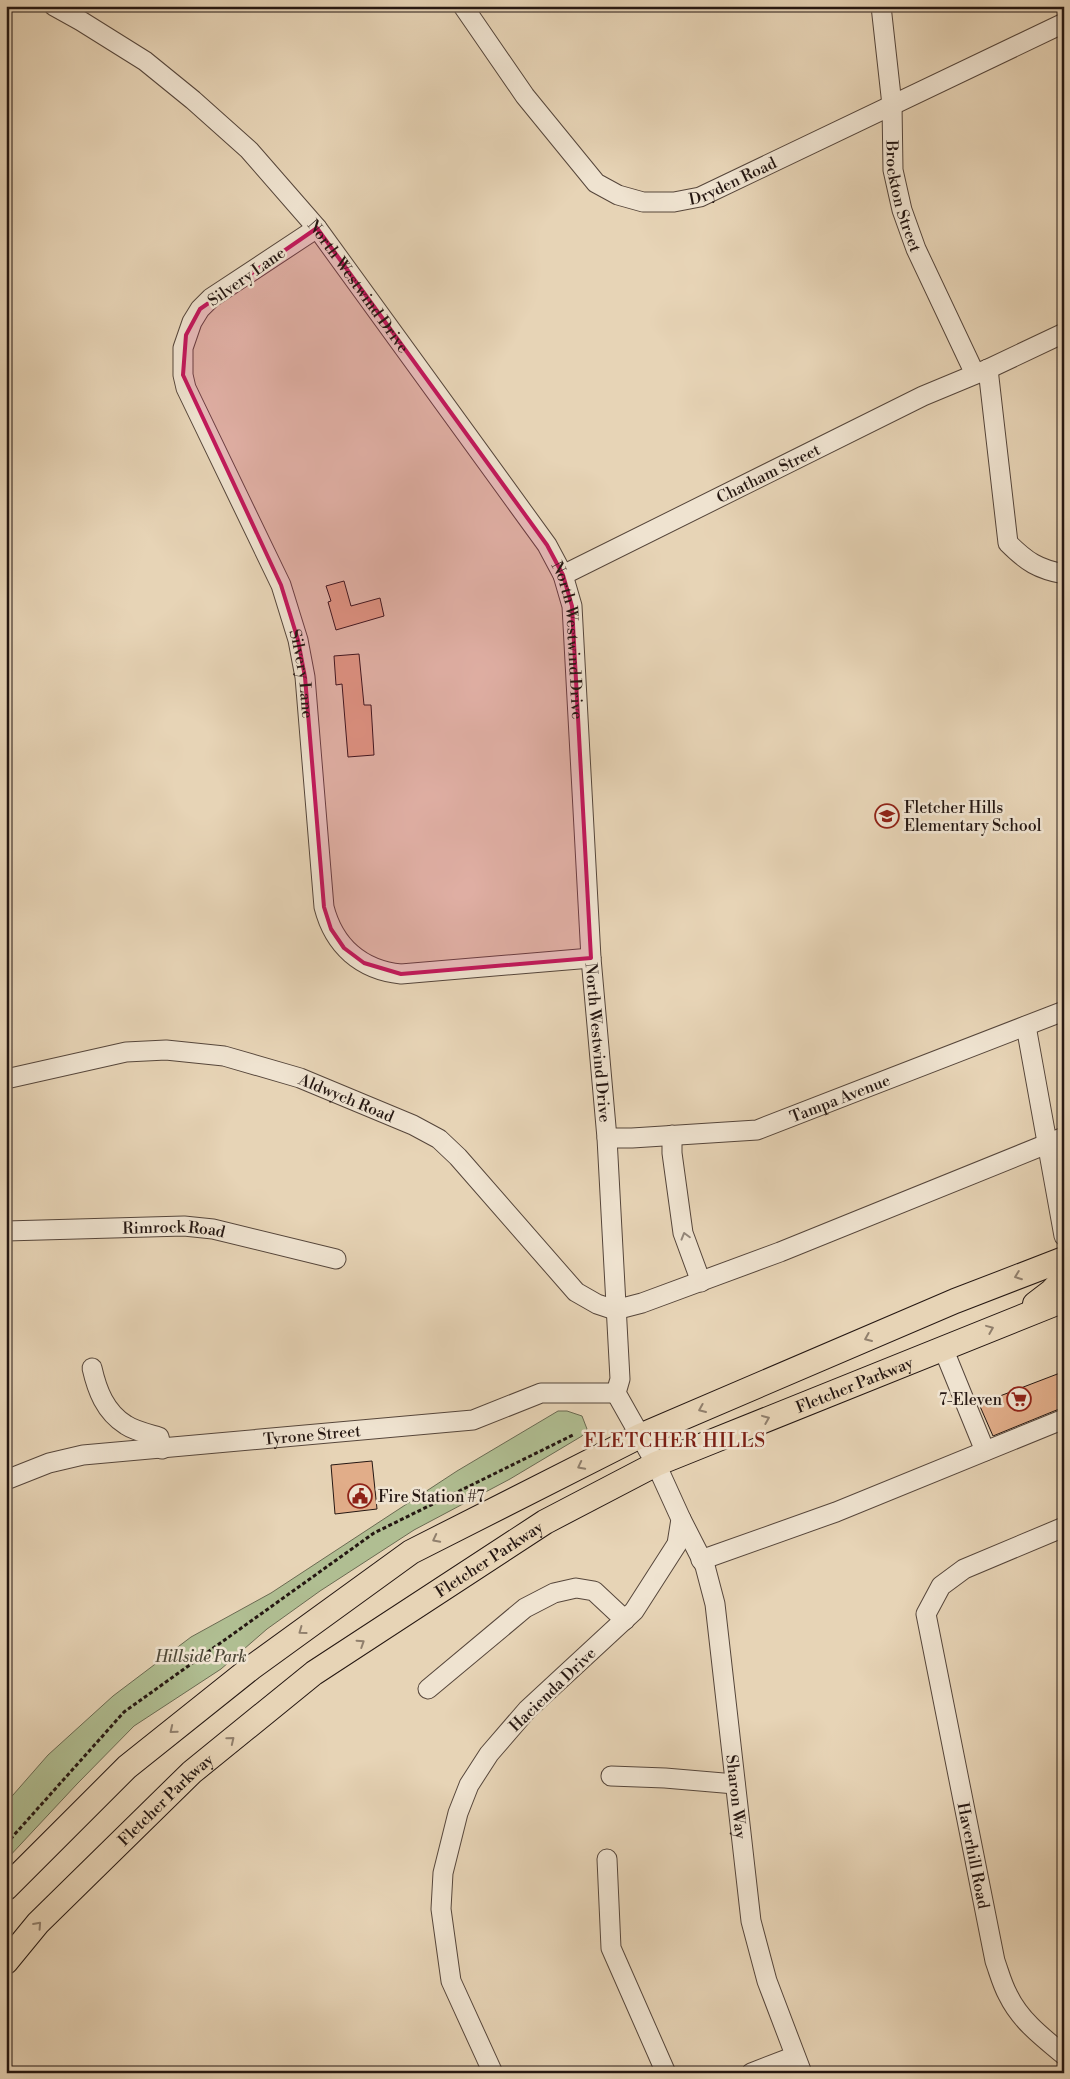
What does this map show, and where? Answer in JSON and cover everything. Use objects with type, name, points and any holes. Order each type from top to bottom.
[{"type":"main road","points":[[6,1888],[126,1767],[251,1668],[411,1552],[640,1436],[955,1301],[1064,1259]]},
{"type":"main road","points":[[1018,1318],[1052,1291],[1064,1278]]},
{"type":"main road","name":"Fletcher Parkway","points":[[6,1962],[38,1924],[192,1772],[314,1673],[545,1522],[656,1464],[1064,1300]]},
{"type":"street","name":"North Westwind Drive","points":[[54,6],[145,61],[193,100],[249,150],[317,228],[547,545],[563,575],[572,606],[591,958],[607,1138],[620,1379],[616,1394]]},
{"type":"street","name":"Dryden Road","points":[[463,6],[525,96],[596,184],[618,195],[644,202],[674,202],[700,197],[1064,23]]},
{"type":"street","name":"Brockton Street","points":[[881,6],[892,105],[893,170],[902,210],[916,249],[981,371],[1008,543],[1026,560],[1049,571],[1064,574]]},
{"type":"street","name":"Silvery Lane","points":[[317,228],[211,298],[192,322],[186,335],[182,362],[186,388],[281,585],[298,640],[305,678],[324,907],[327,918],[337,939],[353,956],[388,973],[401,974],[591,958]]},
{"type":"street","name":"Chatham Street","points":[[563,575],[915,400],[1064,333]]},
{"type":"street","name":"Tampa Avenue","points":[[607,1138],[757,1130],[1064,1011]]},
{"type":"street","points":[[1026,1026],[1055,1140],[1064,1236]]},
{"type":"street","name":"Aldwych Road","points":[[6,1078],[126,1052],[166,1050],[224,1056],[300,1078],[414,1125],[439,1139],[458,1157],[576,1292],[596,1304],[615,1310]]},
{"type":"street","points":[[672,1134],[672,1152],[684,1233],[700,1282]]},
{"type":"street","points":[[615,1310],[642,1303],[780,1252],[1055,1140]]},
{"type":"street","name":"Rimrock Road","points":[[6,1231],[184,1226],[213,1229],[336,1259]]},
{"type":"street","points":[[943,1348],[985,1451]]},
{"type":"street","points":[[92,1368],[98,1392],[113,1413],[126,1425],[159,1437],[162,1449]]},
{"type":"street","name":"Tyrone Street","points":[[6,1480],[49,1463],[84,1456],[472,1420],[541,1393],[616,1394]]},
{"type":"street","points":[[616,1394],[656,1464],[681,1519]]},
{"type":"street","points":[[702,1560],[836,1512],[1064,1419]]},
{"type":"street","name":"Sharon Way","points":[[681,1519],[702,1560],[715,1604],[751,1920],[767,1981],[798,2064]]},
{"type":"street","name":"Hacienda Drive","points":[[493,2073],[451,1981],[441,1908],[443,1874],[458,1813],[469,1785],[489,1754],[527,1710],[634,1612],[677,1544],[681,1519]]},
{"type":"street","name":"Haverhill Road","points":[[1064,1527],[964,1569],[941,1586],[926,1614],[995,1961],[1007,1994],[1019,2014],[1038,2034],[1064,2055]]},
{"type":"street","points":[[428,1689],[525,1608],[554,1592],[576,1588],[594,1591],[625,1620]]},
{"type":"street","points":[[611,1776],[736,1784]]},
{"type":"street","points":[[607,1859],[612,1948],[666,2073]]},
{"type":"street","points":[[752,2073],[798,2064]]},
{"type":"path","points":[[6,1844],[124,1712],[374,1533],[573,1435]]},
{"type":"highlighted area","points":[[317,228],[547,545],[563,575],[572,606],[591,958],[401,974],[364,963],[344,948],[331,929],[324,907],[305,677],[298,640],[281,585],[183,375],[186,335],[200,309]]},
{"type":"green space","name":"Hillside Park","points":[[558,1411],[567,1411],[582,1416],[587,1429],[582,1436],[510,1479],[414,1530],[320,1591],[267,1629],[221,1669],[134,1726],[6,1860],[6,1803],[48,1755],[113,1696],[191,1637],[271,1593],[457,1471]]},
{"type":"building","points":[[344,581],[351,606],[380,598],[384,616],[336,630],[328,602],[331,601],[326,586]]},
{"type":"building","points":[[359,654],[364,705],[371,705],[374,755],[348,757],[342,684],[336,685],[334,656]]},
{"type":"building","points":[[1060,1373],[1064,1390],[1064,1407],[993,1436],[979,1404]]},
{"type":"building","name":"Fire Station #7","points":[[372,1461],[377,1509],[335,1514],[331,1465]]},
{"type":"place","name":"Fletcher Hills Elementary School","points":[[887,816]]},
{"type":"place","name":"7-Eleven","points":[[1019,1399]]},
{"type":"place","name":"Fire Station #7","points":[[360,1496]]},
{"type":"district","name":"FLETCHER HILLS","points":[[675,1440]]}]
